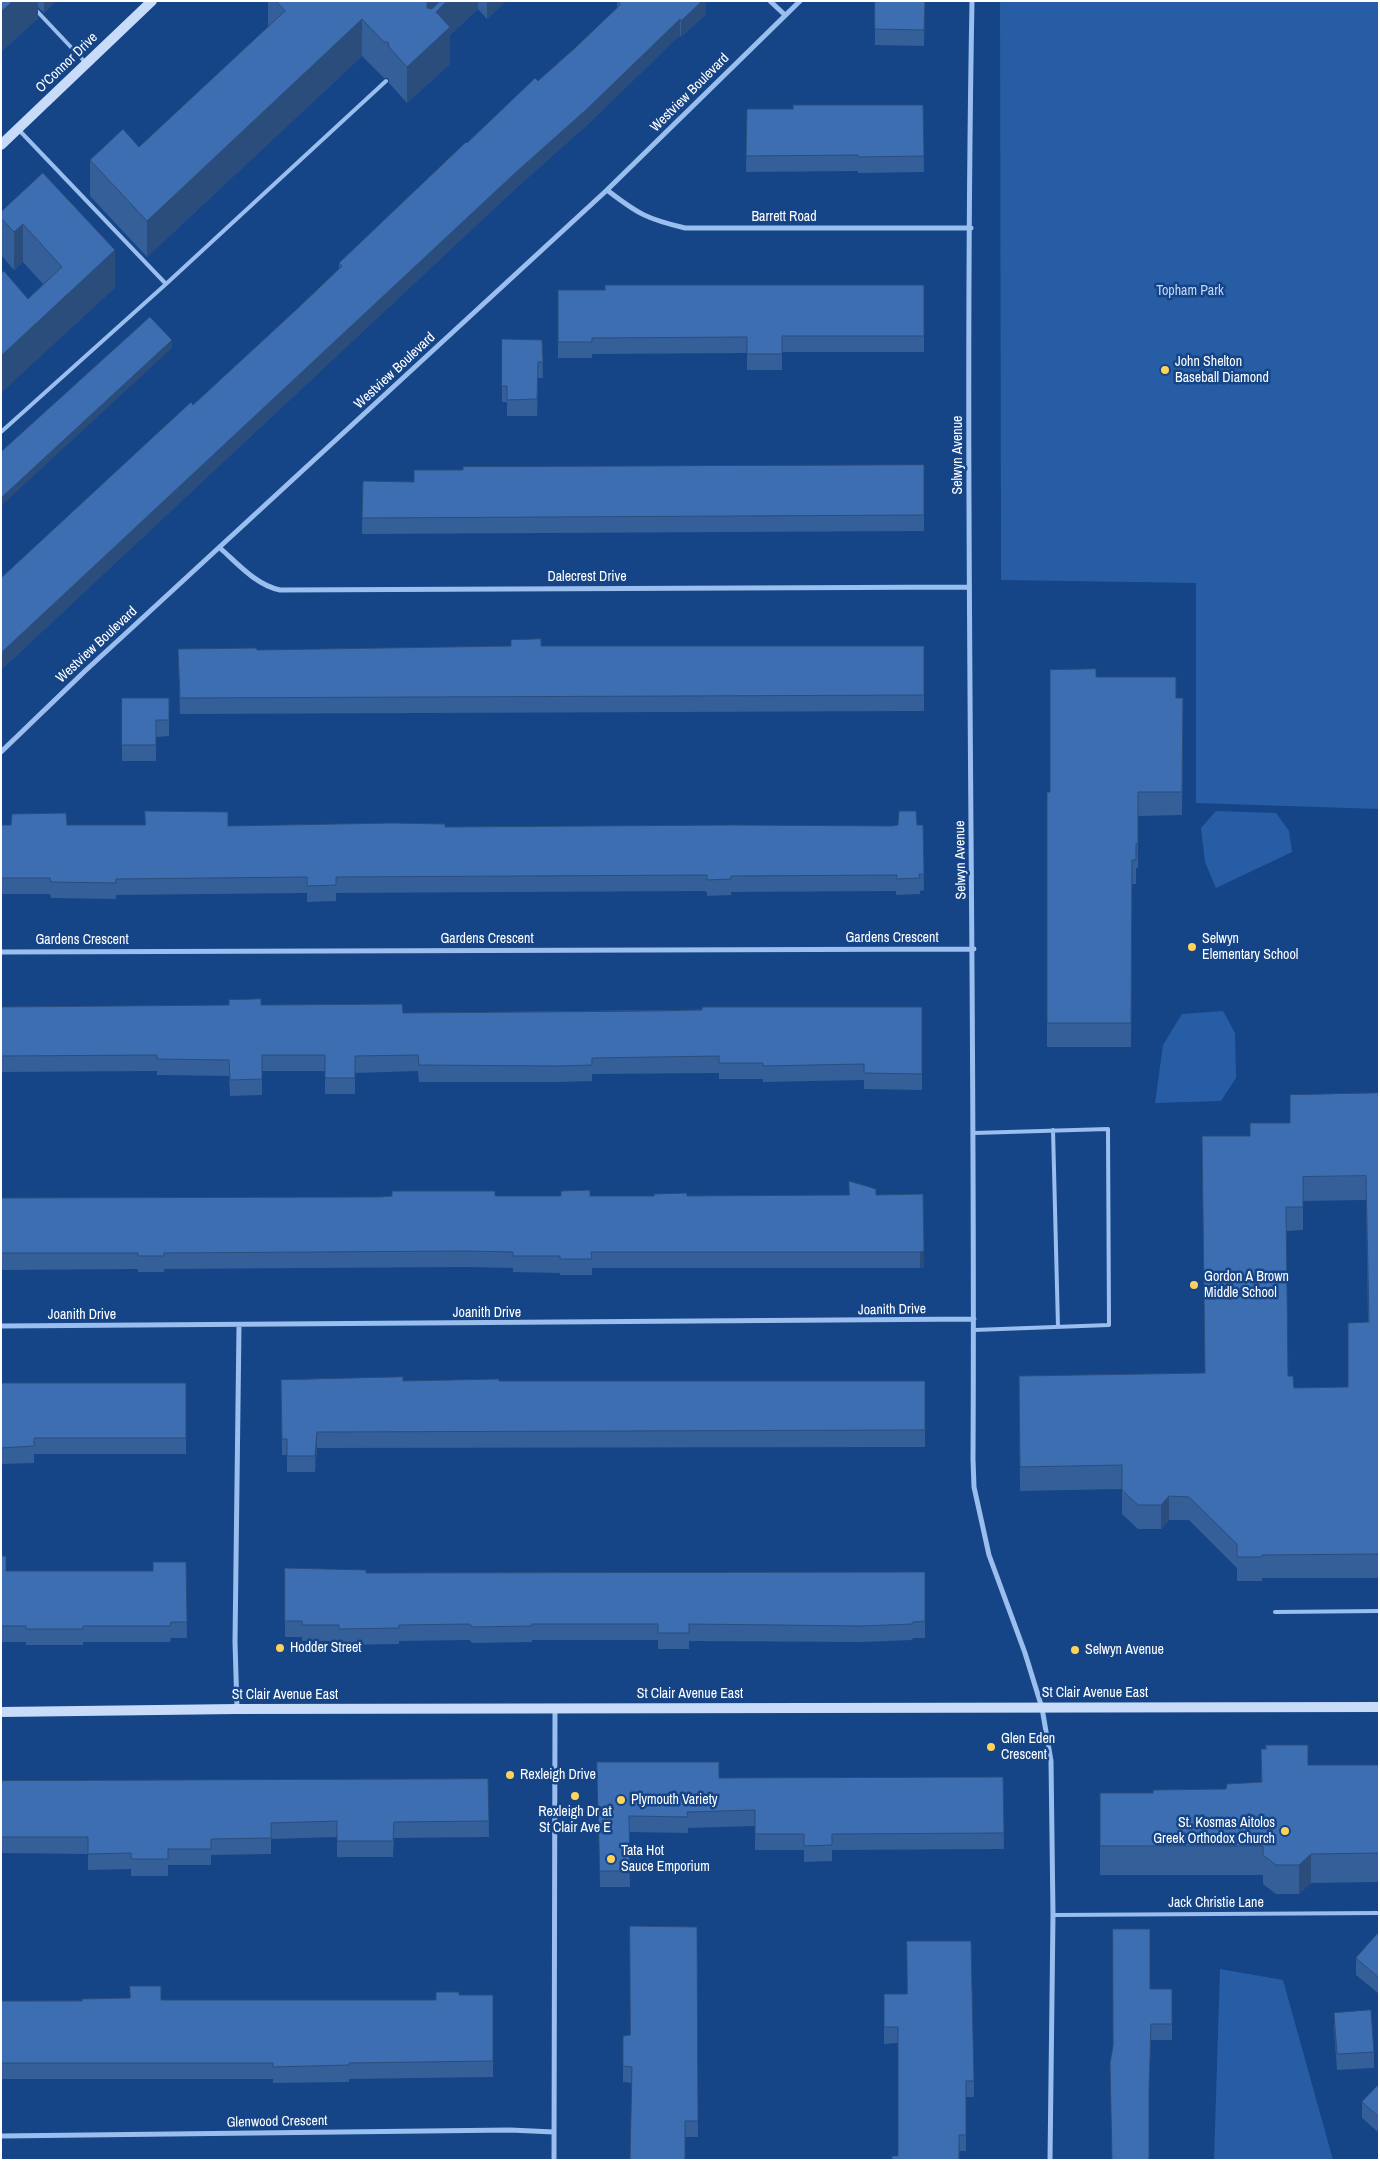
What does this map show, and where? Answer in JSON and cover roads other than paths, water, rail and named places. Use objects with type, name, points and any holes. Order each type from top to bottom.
[{"type":"main road","name":"O'Connor Drive","points":[[1,145],[152,1]]},
{"type":"main road","name":"St Clair Avenue East","points":[[1,1712],[237,1709],[1379,1707]]},
{"type":"street","points":[[770,1],[785,15]]},
{"type":"street","name":"Westview Boulevard","points":[[1,752],[607,190],[800,1]]},
{"type":"street","name":"Selwyn Avenue","points":[[972,1],[969,587],[974,949],[974,1487],[989,1555],[1025,1653],[1042,1708]]},
{"type":"street","name":"Barrett Road","points":[[607,190],[634,212],[649,219],[685,228],[971,228]]},
{"type":"street","name":"Dalecrest Drive","points":[[220,548],[254,578],[270,588],[280,590],[969,587]]},
{"type":"street","name":"Gardens Crescent","points":[[1,952],[974,949]]},
{"type":"street","name":"Joanith Drive","points":[[1,1326],[239,1326],[974,1319]]},
{"type":"street","points":[[237,1709],[235,1632],[239,1326]]},
{"type":"street","points":[[554,2160],[555,1708]]},
{"type":"street","points":[[1042,1708],[1051,1760],[1053,1915],[1050,2160]]},
{"type":"street","name":"Glenwood Crescent","points":[[1,2136],[510,2130],[554,2132]]},
{"type":"lane","points":[[28,1],[87,64]]},
{"type":"lane","points":[[1,432],[166,284],[386,81]]},
{"type":"lane","points":[[18,129],[166,284]]},
{"type":"lane","points":[[1053,1130],[1058,1326]]},
{"type":"lane","points":[[974,1133],[1108,1130],[1109,1325],[974,1330]]},
{"type":"lane","points":[[1275,1612],[1379,1611]]},
{"type":"lane","name":"Jack Christie Lane","points":[[1053,1915],[1379,1914]]},
{"type":"place","name":"John Shelton Baseball Diamond","points":[[1165,370]]},
{"type":"place","name":"Selwyn Elementary School","points":[[1192,947]]},
{"type":"place","name":"Gordon A Brown Middle School","points":[[1194,1285]]},
{"type":"place","name":"Hodder Street","points":[[280,1648]]},
{"type":"place","name":"Selwyn Avenue","points":[[1075,1650]]},
{"type":"place","name":"Glen Eden Crescent","points":[[991,1747]]},
{"type":"place","name":"Rexleigh Drive","points":[[510,1775]]},
{"type":"place","name":"Rexleigh Dr at St Clair Ave E","points":[[575,1796]]},
{"type":"place","name":"Plymouth Variety","points":[[621,1800]]},
{"type":"place","name":"St. Kosmas Aitolos Greek Orthodox Church","points":[[1285,1831]]},
{"type":"place","name":"Tata Hot Sauce Emporium","points":[[611,1859]]},
{"type":"park label","name":"Topham Park","points":[[1190,291]]}]
